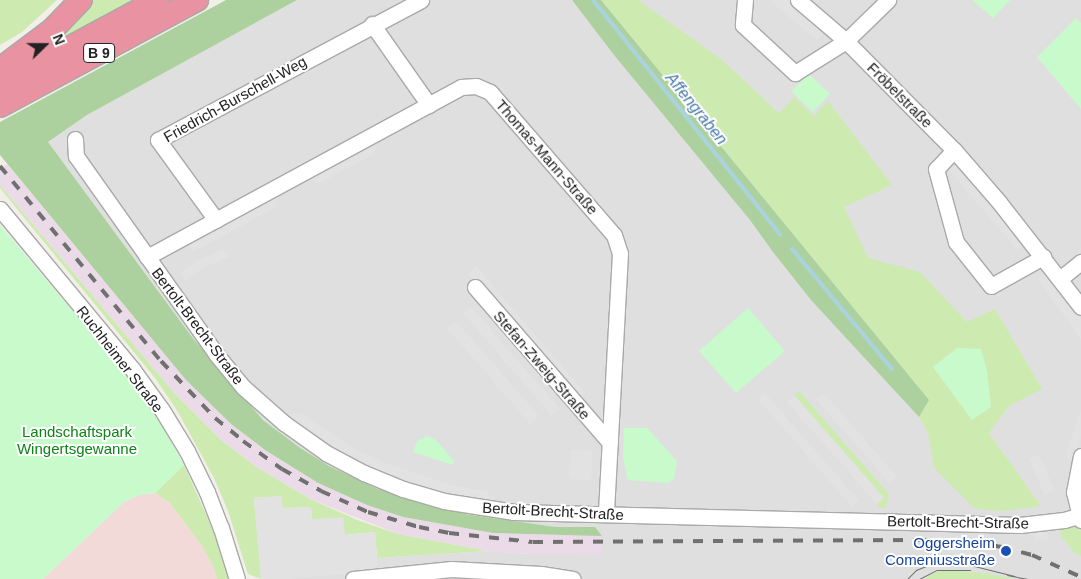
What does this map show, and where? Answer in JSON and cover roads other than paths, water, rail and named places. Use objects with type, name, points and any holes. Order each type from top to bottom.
[{"type":"highway","points":[[0,54],[39,28],[72,0]]},
{"type":"highway","points":[[0,69],[53,30],[81,0]]},
{"type":"highway","name":"B 9","points":[[0,85],[158,0]]},
{"type":"highway","name":"B 9","points":[[0,106],[197,0]]},
{"type":"street","name":"Friedrich-Burschell-Weg","points":[[216,220],[158,140],[372,24],[421,0]]},
{"type":"street","points":[[745,0],[743,25],[795,73],[846,41],[888,0]]},
{"type":"street","name":"Fröbelstraße","points":[[798,0],[846,41],[954,150],[1061,278],[1081,307]]},
{"type":"street","points":[[372,24],[429,105]]},
{"type":"street","name":"Thomas-Mann-Straße","points":[[147,257],[462,87],[476,86],[490,92],[614,235],[620,253],[606,514]]},
{"type":"street","name":"Bertolt-Brecht-Straße","points":[[75,139],[76,156],[216,354],[243,387],[284,423],[326,453],[395,486],[444,501],[514,512],[1020,525],[1080,517]]},
{"type":"street","points":[[954,150],[936,169],[938,178],[956,242],[991,286],[1043,257]]},
{"type":"street","name":"Ruchheimer Straße","points":[[0,209],[133,370],[162,410],[187,451],[207,492],[237,579]]},
{"type":"street","points":[[1061,278],[1081,262]]},
{"type":"street","name":"Stefan-Zweig-Straße","points":[[475,287],[610,443]]},
{"type":"street","points":[[1080,517],[1074,492],[1081,456]]},
{"type":"street","points":[[353,579],[451,569],[541,574],[573,579]]},
{"type":"waterway","name":"Affengraben","points":[[593,0],[780,234]]},
{"type":"waterway","name":"Affengraben","points":[[792,249],[892,369]]},
{"type":"tram line","points":[[907,579],[916,570],[938,561],[962,563],[1014,576]]},
{"type":"tram line","points":[[919,579],[937,570],[970,570]]},
{"type":"tram line","points":[[1007,575],[1027,579]]},
{"type":"railway","points":[[0,166],[161,361],[215,418],[282,469],[321,491],[368,512],[419,527],[449,533],[533,542],[920,540],[973,542],[1032,555],[1081,577]]},
{"type":"place","name":"Oggersheim Comeniusstraße","points":[[1006,551]]},
{"type":"park label","name":"Landschaftspark Wingertsgewanne","points":[[77,440]]}]
